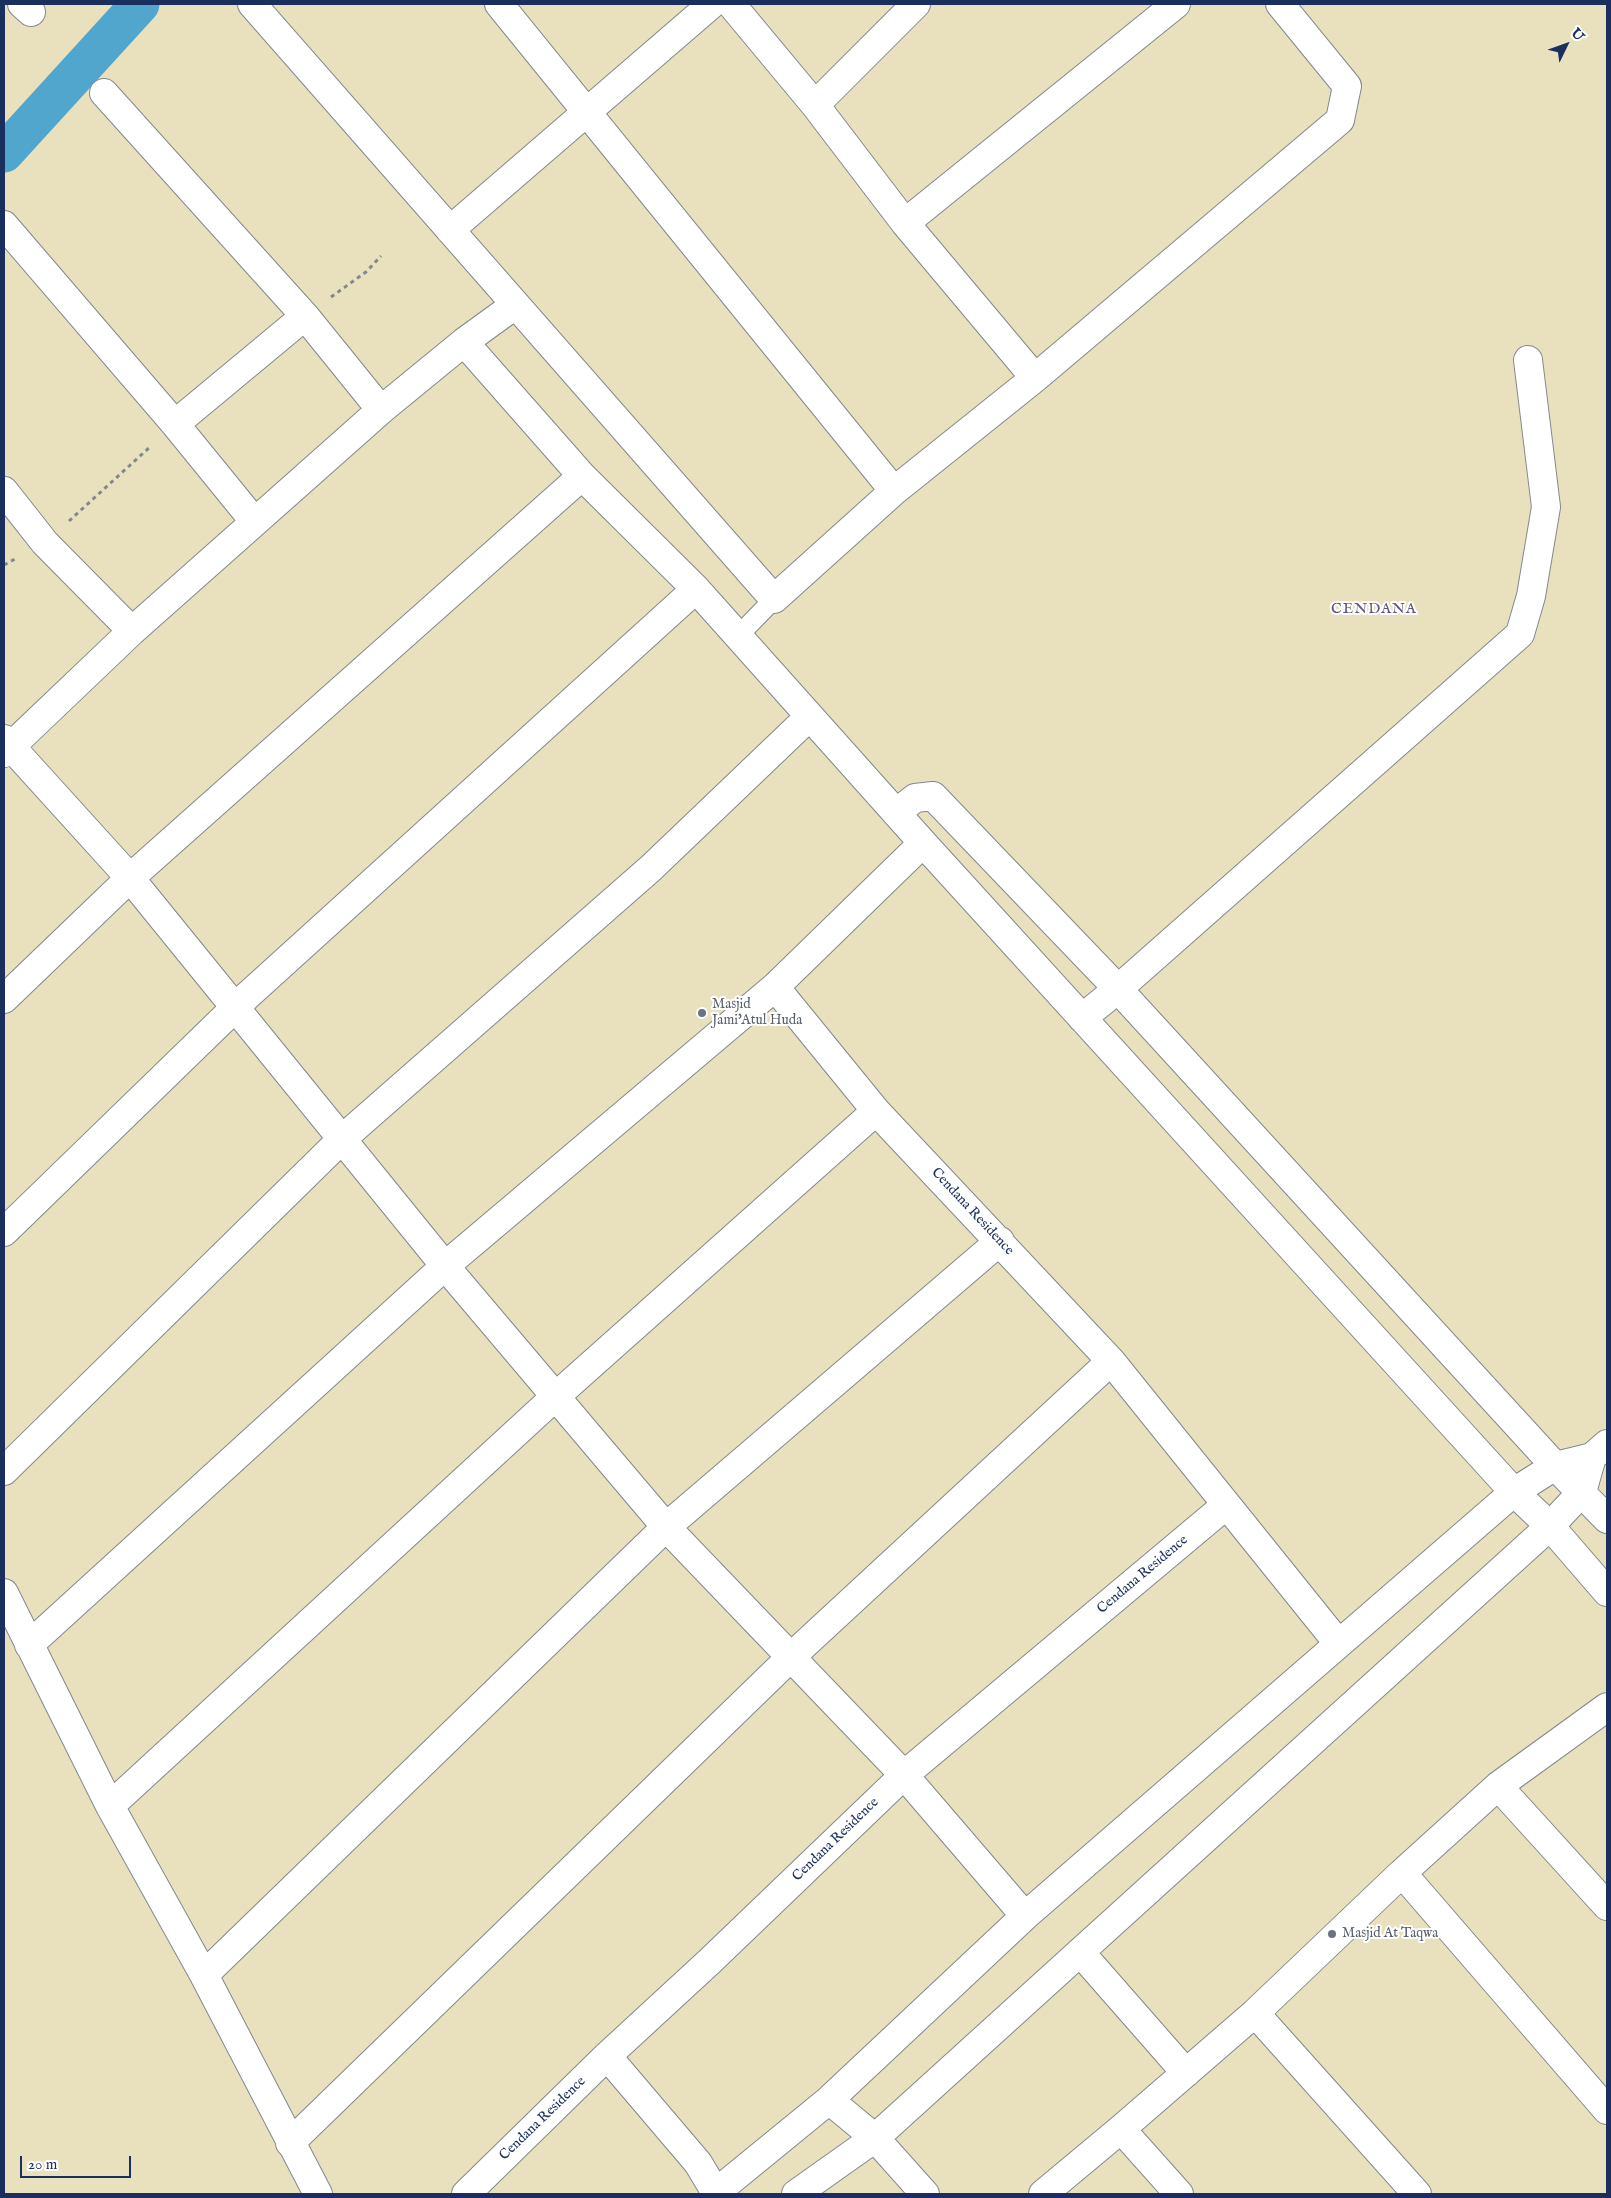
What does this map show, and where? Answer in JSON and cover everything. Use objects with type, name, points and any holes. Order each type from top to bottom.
[{"type":"street","points":[[252,4],[774,600],[894,491],[1035,378],[1340,120],[1345,106],[1347,86],[1280,4]]},
{"type":"street","points":[[498,4],[587,111],[894,491]]},
{"type":"street","points":[[450,230],[712,4]]},
{"type":"street","points":[[731,4],[815,105],[904,223],[1035,378]]},
{"type":"street","points":[[815,105],[916,4]]},
{"type":"street","points":[[904,223],[1176,4]]},
{"type":"street","points":[[104,93],[305,316],[381,410]]},
{"type":"street","points":[[4,225],[175,424],[254,521]]},
{"type":"street","points":[[515,305],[464,342],[381,410],[254,521],[6,746],[130,878],[445,1266],[666,1527],[792,1656],[904,1775],[1025,1916]]},
{"type":"street","points":[[175,424],[305,316]]},
{"type":"street","points":[[464,342],[582,476],[696,589],[923,843],[1514,1492],[1550,1526],[1607,1592]]},
{"type":"street","points":[[1082,1018],[1118,989],[1520,634],[1531,596],[1546,507],[1528,360]]},
{"type":"street","points":[[4,999],[130,878],[582,476]]},
{"type":"street","points":[[4,491],[45,543],[132,631]]},
{"type":"street","points":[[4,1232],[236,1007],[696,589]]},
{"type":"street","points":[[4,1471],[342,1139],[651,868],[809,717]]},
{"type":"street","points":[[896,813],[915,798],[933,796],[1118,989],[1555,1466],[1607,1519]]},
{"type":"street","points":[[28,1645],[445,1266],[775,987],[923,843]]},
{"type":"street","name":"Cendana Residence","points":[[775,987],[876,1111],[1000,1241],[1111,1362],[1338,1643]]},
{"type":"street","points":[[110,1806],[555,1397],[876,1111]]},
{"type":"street","points":[[204,1975],[666,1527],[1000,1241]]},
{"type":"street","points":[[290,2143],[792,1656],[1111,1362]]},
{"type":"street","points":[[607,2056],[698,2163],[715,2194],[829,2100],[1025,1916],[1514,1492],[1555,1466],[1600,1450]]},
{"type":"street","points":[[796,2194],[875,2138],[1550,1526],[1582,1492],[1600,1450]]},
{"type":"street","name":"Cendana Residence","points":[[466,2194],[607,2056],[709,1962],[904,1775],[1226,1506]]},
{"type":"street","points":[[4,1593],[28,1645],[110,1806],[204,1975],[318,2194]]},
{"type":"street","points":[[1043,2194],[1254,2013],[1402,1873],[1498,1786],[1607,1707]]},
{"type":"street","points":[[1498,1786],[1607,1906]]},
{"type":"street","points":[[1402,1873],[1607,2110]]},
{"type":"street","points":[[1080,1952],[1186,2072]]},
{"type":"street","points":[[1254,2013],[1417,2194]]},
{"type":"street","points":[[829,2100],[875,2138],[925,2194]]},
{"type":"street","points":[[1121,2129],[1179,2194]]},
{"type":"lane","points":[[738,636],[774,600]]},
{"type":"path","points":[[305,316],[366,272],[381,256]]},
{"type":"path","points":[[4,565],[45,543],[175,424]]},
{"type":"waterway","points":[[4,153],[140,4]]},
{"type":"place","name":"Masjid Jami'Atul Huda","points":[[702,1013]]},
{"type":"place","name":"Masjid At Taqwa","points":[[1332,1934]]},
{"type":"district","name":"CENDANA","points":[[1374,610]]}]
